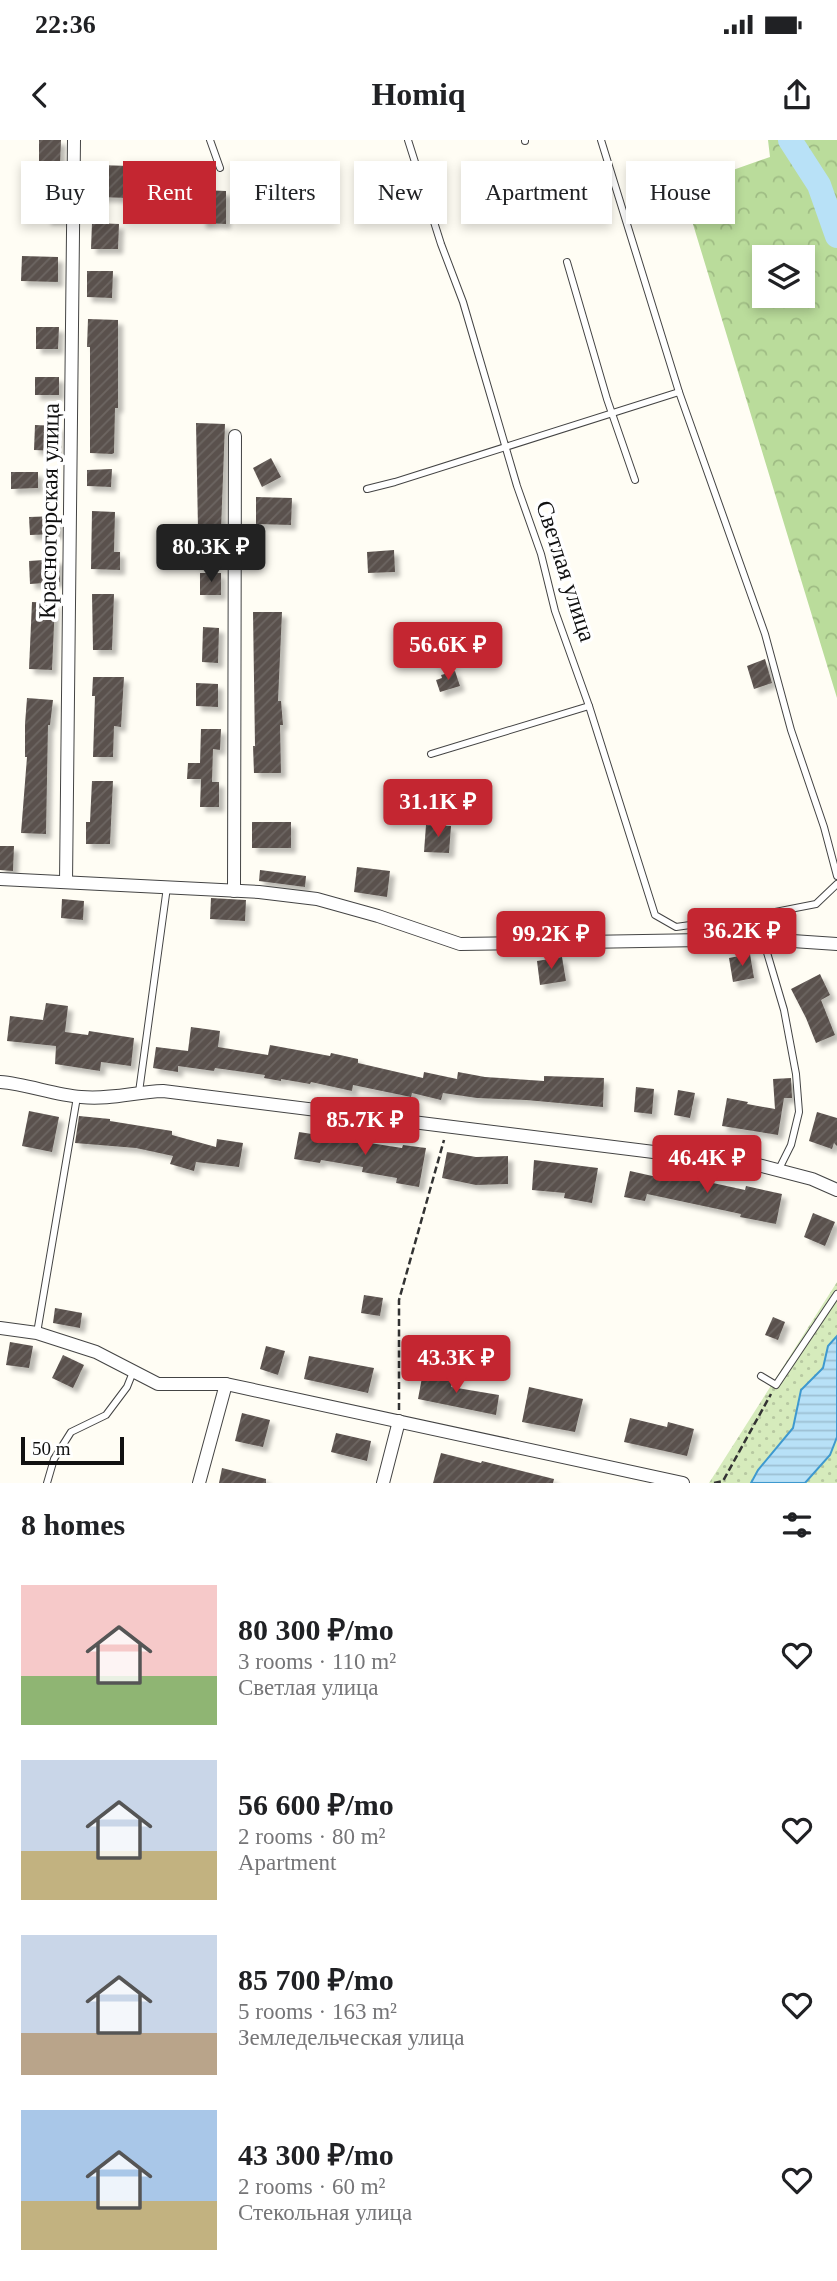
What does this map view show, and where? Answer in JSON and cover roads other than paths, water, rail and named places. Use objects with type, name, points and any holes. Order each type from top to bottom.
[{"type":"street","name":"Красногорская улица","points":[[66,882],[74,140]]},
{"type":"street","points":[[234,891],[235,436]]},
{"type":"street","points":[[0,878],[234,891],[317,899],[460,944],[763,939],[837,944]]},
{"type":"street","points":[[0,1082],[23,1084],[77,1097],[102,1098],[163,1091],[758,1166],[812,1180],[837,1190]]},
{"type":"street","points":[[0,1328],[37,1333],[96,1352],[158,1384],[226,1384],[683,1483]]},
{"type":"street","points":[[199,1483],[226,1384]]},
{"type":"street","points":[[383,1483],[400,1422]]},
{"type":"lane","points":[[210,140],[220,168]]},
{"type":"lane","name":"Светлая улица","points":[[408,140],[441,244],[463,302],[505,446],[541,554],[555,611],[589,705],[655,915],[676,927],[754,916],[816,904],[837,884]]},
{"type":"lane","points":[[601,140],[680,392],[765,635],[791,730],[824,827],[837,876]]},
{"type":"lane","points":[[567,261],[611,414],[635,480]]},
{"type":"lane","points":[[367,489],[680,392]]},
{"type":"lane","points":[[431,754],[589,705]]},
{"type":"lane","points":[[139,1092],[167,887]]},
{"type":"lane","points":[[754,916],[753,929],[763,939],[784,1010],[796,1074],[799,1112],[791,1145],[778,1171]]},
{"type":"lane","points":[[37,1333],[77,1097]]},
{"type":"lane","points":[[761,1376],[776,1385],[837,1294]]},
{"type":"lane","points":[[47,1483],[54,1459],[71,1433],[106,1415],[127,1387],[134,1372]]},
{"type":"water","points":[[837,1336],[837,1437],[830,1455],[805,1483],[751,1483],[758,1470],[793,1428],[801,1390],[823,1368],[828,1346]]},
{"type":"waterway","points":[[790,140],[819,185],[837,236]]}]
